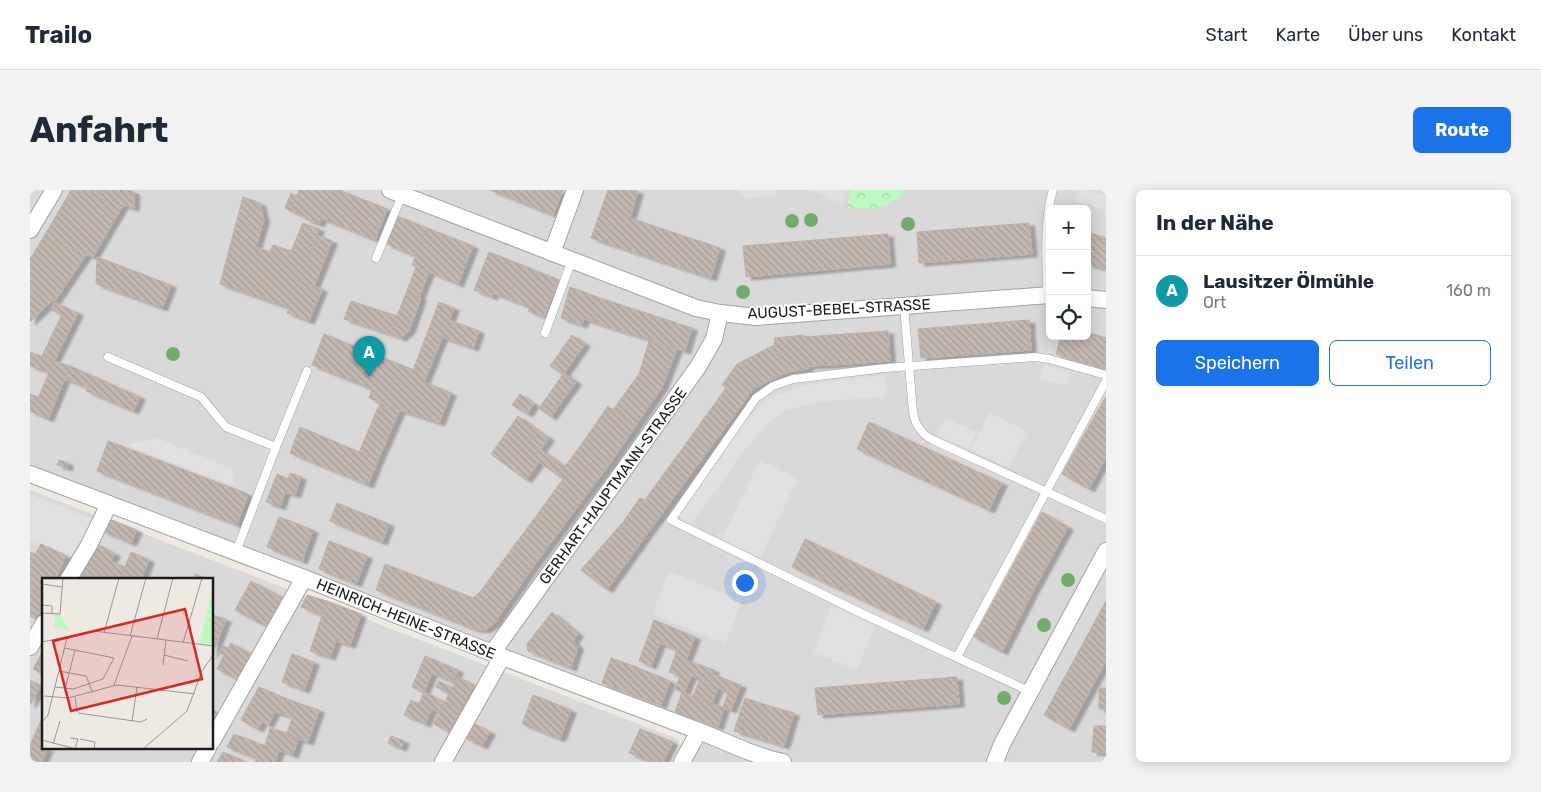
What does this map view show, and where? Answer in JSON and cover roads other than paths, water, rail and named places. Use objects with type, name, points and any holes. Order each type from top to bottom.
[{"type":"street","points":[[30,230],[54,190]]},
{"type":"street","points":[[552,253],[575,190]]},
{"type":"street","name":"AUGUST-BEBEL-STRASSE","points":[[396,192],[696,308],[720,313],[756,317],[1046,295]]},
{"type":"street","points":[[1091,298],[1106,300]]},
{"type":"street","name":"GERHART-HAUPTMANN-STRASSE","points":[[443,762],[497,655],[698,367],[714,339],[720,313]]},
{"type":"street","name":"HEINRICH-HEINE-STRASSE","points":[[30,474],[304,578],[497,655],[755,754],[783,762]]},
{"type":"street","points":[[69,578],[89,545],[109,504]]},
{"type":"street","points":[[995,762],[1002,744],[1098,571],[1106,551]]},
{"type":"street","points":[[214,737],[304,578]]},
{"type":"street","points":[[30,647],[42,626]]},
{"type":"street","points":[[682,762],[700,732]]},
{"type":"street","points":[[200,762],[207,750]]},
{"type":"lane","name":"AUGUST-BEBEL-STRASSE","points":[[1048,250],[1049,202],[1053,190]]},
{"type":"lane","points":[[376,258],[396,192]]},
{"type":"lane","points":[[546,333],[572,260]]},
{"type":"lane","points":[[904,306],[915,421],[922,433],[933,440],[1106,519]]},
{"type":"lane","points":[[108,357],[201,397],[226,427],[276,448]]},
{"type":"lane","points":[[1031,692],[863,614],[671,520],[756,398],[772,386],[793,379],[909,366],[1042,357],[1106,375]]},
{"type":"lane","points":[[236,552],[306,371]]},
{"type":"lane","points":[[957,657],[1106,381]]},
{"type":"place","name":"Lausitzer Ölmühle","points":[[369,377]]}]
